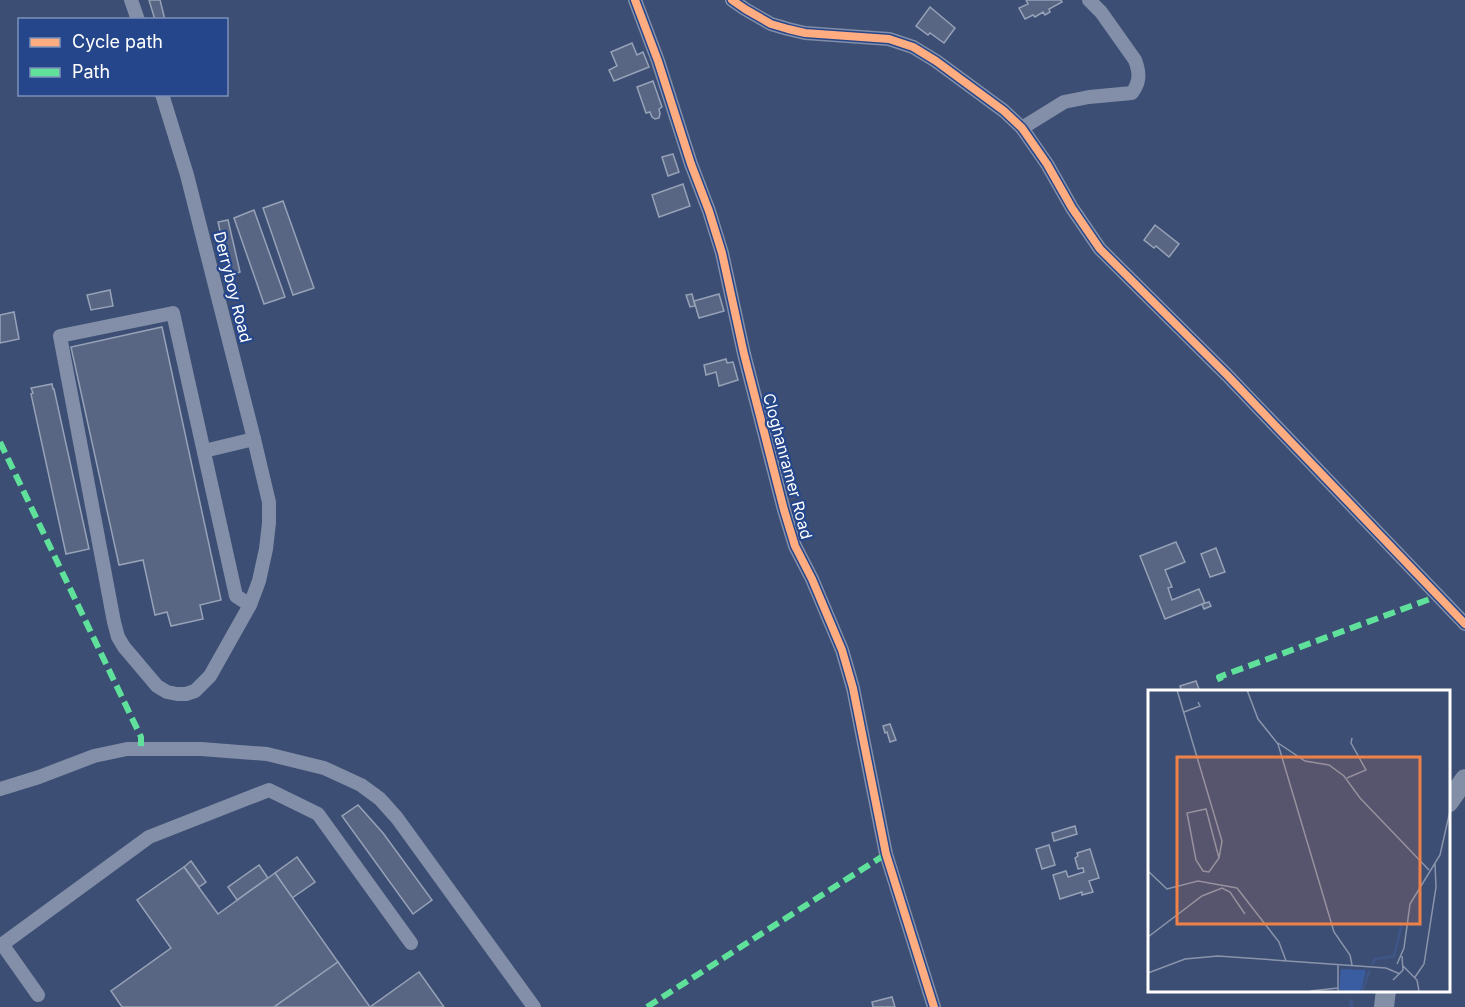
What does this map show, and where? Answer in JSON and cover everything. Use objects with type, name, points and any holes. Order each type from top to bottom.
[{"type":"highway","points":[[1450,802],[1465,779]]},
{"type":"highway","points":[[1384,1007],[1386,992]]},
{"type":"street","points":[[131,0],[137,18]]},
{"type":"street","name":"Cloghanramer Road","points":[[635,0],[658,61],[722,253],[744,354],[795,546],[812,579],[842,650],[853,688],[886,854],[934,1007]]},
{"type":"street","points":[[732,0],[771,24],[788,29],[805,33],[889,39],[913,47],[1004,111],[1022,128],[1100,249],[1227,375],[1465,624]]},
{"type":"street","points":[[1022,128],[1064,102],[1132,93],[1136,88],[1139,81],[1135,60],[1101,12],[1089,0]]},
{"type":"street","name":"Derryboy Road","points":[[163,96],[187,175],[254,439],[266,489],[269,524],[259,581],[250,605],[210,676],[195,691],[177,694],[167,692],[157,686],[118,637],[60,336],[173,314],[204,451]]},
{"type":"street","points":[[250,605],[236,596],[204,451],[254,439]]},
{"type":"street","points":[[0,789],[94,756],[128,748],[201,749],[267,754],[324,768],[361,785],[380,799],[397,818],[534,1007]]},
{"type":"street","points":[[38,995],[1,945],[149,837],[269,790],[318,814],[411,943]]},
{"type":"building","points":[[149,0],[160,0],[164,18],[154,18]]},
{"type":"building","points":[[1026,0],[1061,0],[1062,2],[1049,9],[1050,12],[1045,15],[1043,12],[1025,19],[1019,8],[1028,4]]},
{"type":"building","points":[[930,7],[955,28],[944,43],[916,26]]},
{"type":"building","points":[[632,43],[637,55],[643,52],[649,67],[614,81],[609,70],[617,66],[611,52]]},
{"type":"building","points":[[653,81],[662,107],[659,109],[659,118],[655,119],[650,112],[646,113],[637,87]]},
{"type":"building","points":[[673,154],[679,172],[668,176],[662,157]]},
{"type":"building","points":[[683,184],[690,206],[659,217],[652,195]]},
{"type":"building","points":[[283,201],[314,288],[293,295],[263,208]]},
{"type":"building","points":[[254,210],[285,297],[264,304],[234,218]]},
{"type":"building","points":[[228,220],[240,272],[230,275],[218,222]]},
{"type":"building","points":[[1155,225],[1179,244],[1169,257],[1144,240]]},
{"type":"building","points":[[110,290],[113,306],[91,310],[87,295]]},
{"type":"building","points":[[692,294],[695,306],[690,307],[686,295]]},
{"type":"building","points":[[719,294],[724,311],[699,318],[694,301]]},
{"type":"building","points":[[14,312],[19,339],[0,343],[0,315]]},
{"type":"building","points":[[162,327],[221,600],[200,605],[203,619],[171,626],[167,612],[155,615],[143,560],[119,565],[71,347]]},
{"type":"building","points":[[726,359],[727,363],[733,362],[738,380],[719,386],[716,372],[706,375],[704,365]]},
{"type":"building","points":[[52,384],[89,549],[66,554],[31,394],[33,393],[31,388]]},
{"type":"building","points":[[1176,542],[1185,562],[1165,570],[1172,587],[1168,588],[1172,600],[1199,589],[1205,603],[1165,619],[1140,556]]},
{"type":"building","points":[[1216,548],[1225,572],[1210,577],[1201,554]]},
{"type":"building","points":[[1209,602],[1211,606],[1204,609],[1202,604]]},
{"type":"building","points":[[1196,681],[1199,690],[1181,690],[1180,686]]},
{"type":"building","points":[[890,724],[896,740],[890,742],[883,726]]},
{"type":"building","points":[[358,805],[383,833],[432,900],[413,914],[342,816]]},
{"type":"building","points":[[1075,826],[1077,834],[1054,841],[1052,833]]},
{"type":"building","points":[[1049,845],[1055,865],[1042,869],[1036,849]]},
{"type":"building","points":[[1090,849],[1099,878],[1089,881],[1093,892],[1082,895],[1082,892],[1060,899],[1053,875],[1066,871],[1068,877],[1084,872],[1083,868],[1078,869],[1075,858],[1078,856],[1077,853]]},
{"type":"building","points":[[297,857],[315,882],[292,898],[275,873]]},
{"type":"building","points":[[191,861],[206,882],[199,887],[184,867]]},
{"type":"building","points":[[259,865],[268,878],[237,900],[228,887]]},
{"type":"building","points":[[184,867],[218,914],[275,873],[338,962],[274,1007],[122,1007],[111,991],[171,948],[137,900]]},
{"type":"building","points":[[338,962],[370,1007],[274,1007]]},
{"type":"building","points":[[419,972],[444,1007],[370,1007]]},
{"type":"building","points":[[892,997],[895,1007],[873,1007],[872,1002]]},
{"type":"waterway","points":[[1351,1001],[1351,1007]]},
{"type":"marked path","points":[[0,442],[141,737],[141,749]]},
{"type":"marked path","points":[[1221,681],[1219,677],[1438,596]]},
{"type":"marked path","points":[[647,1007],[886,854]]},
{"type":"cycle path","points":[[635,0],[658,61],[722,253],[744,354],[795,546],[812,579],[842,650],[853,688],[886,854],[934,1007]]},
{"type":"cycle path","points":[[732,0],[771,24],[788,29],[805,33],[889,39],[913,47],[1004,111],[1022,128],[1100,249],[1227,375],[1465,624]]}]
